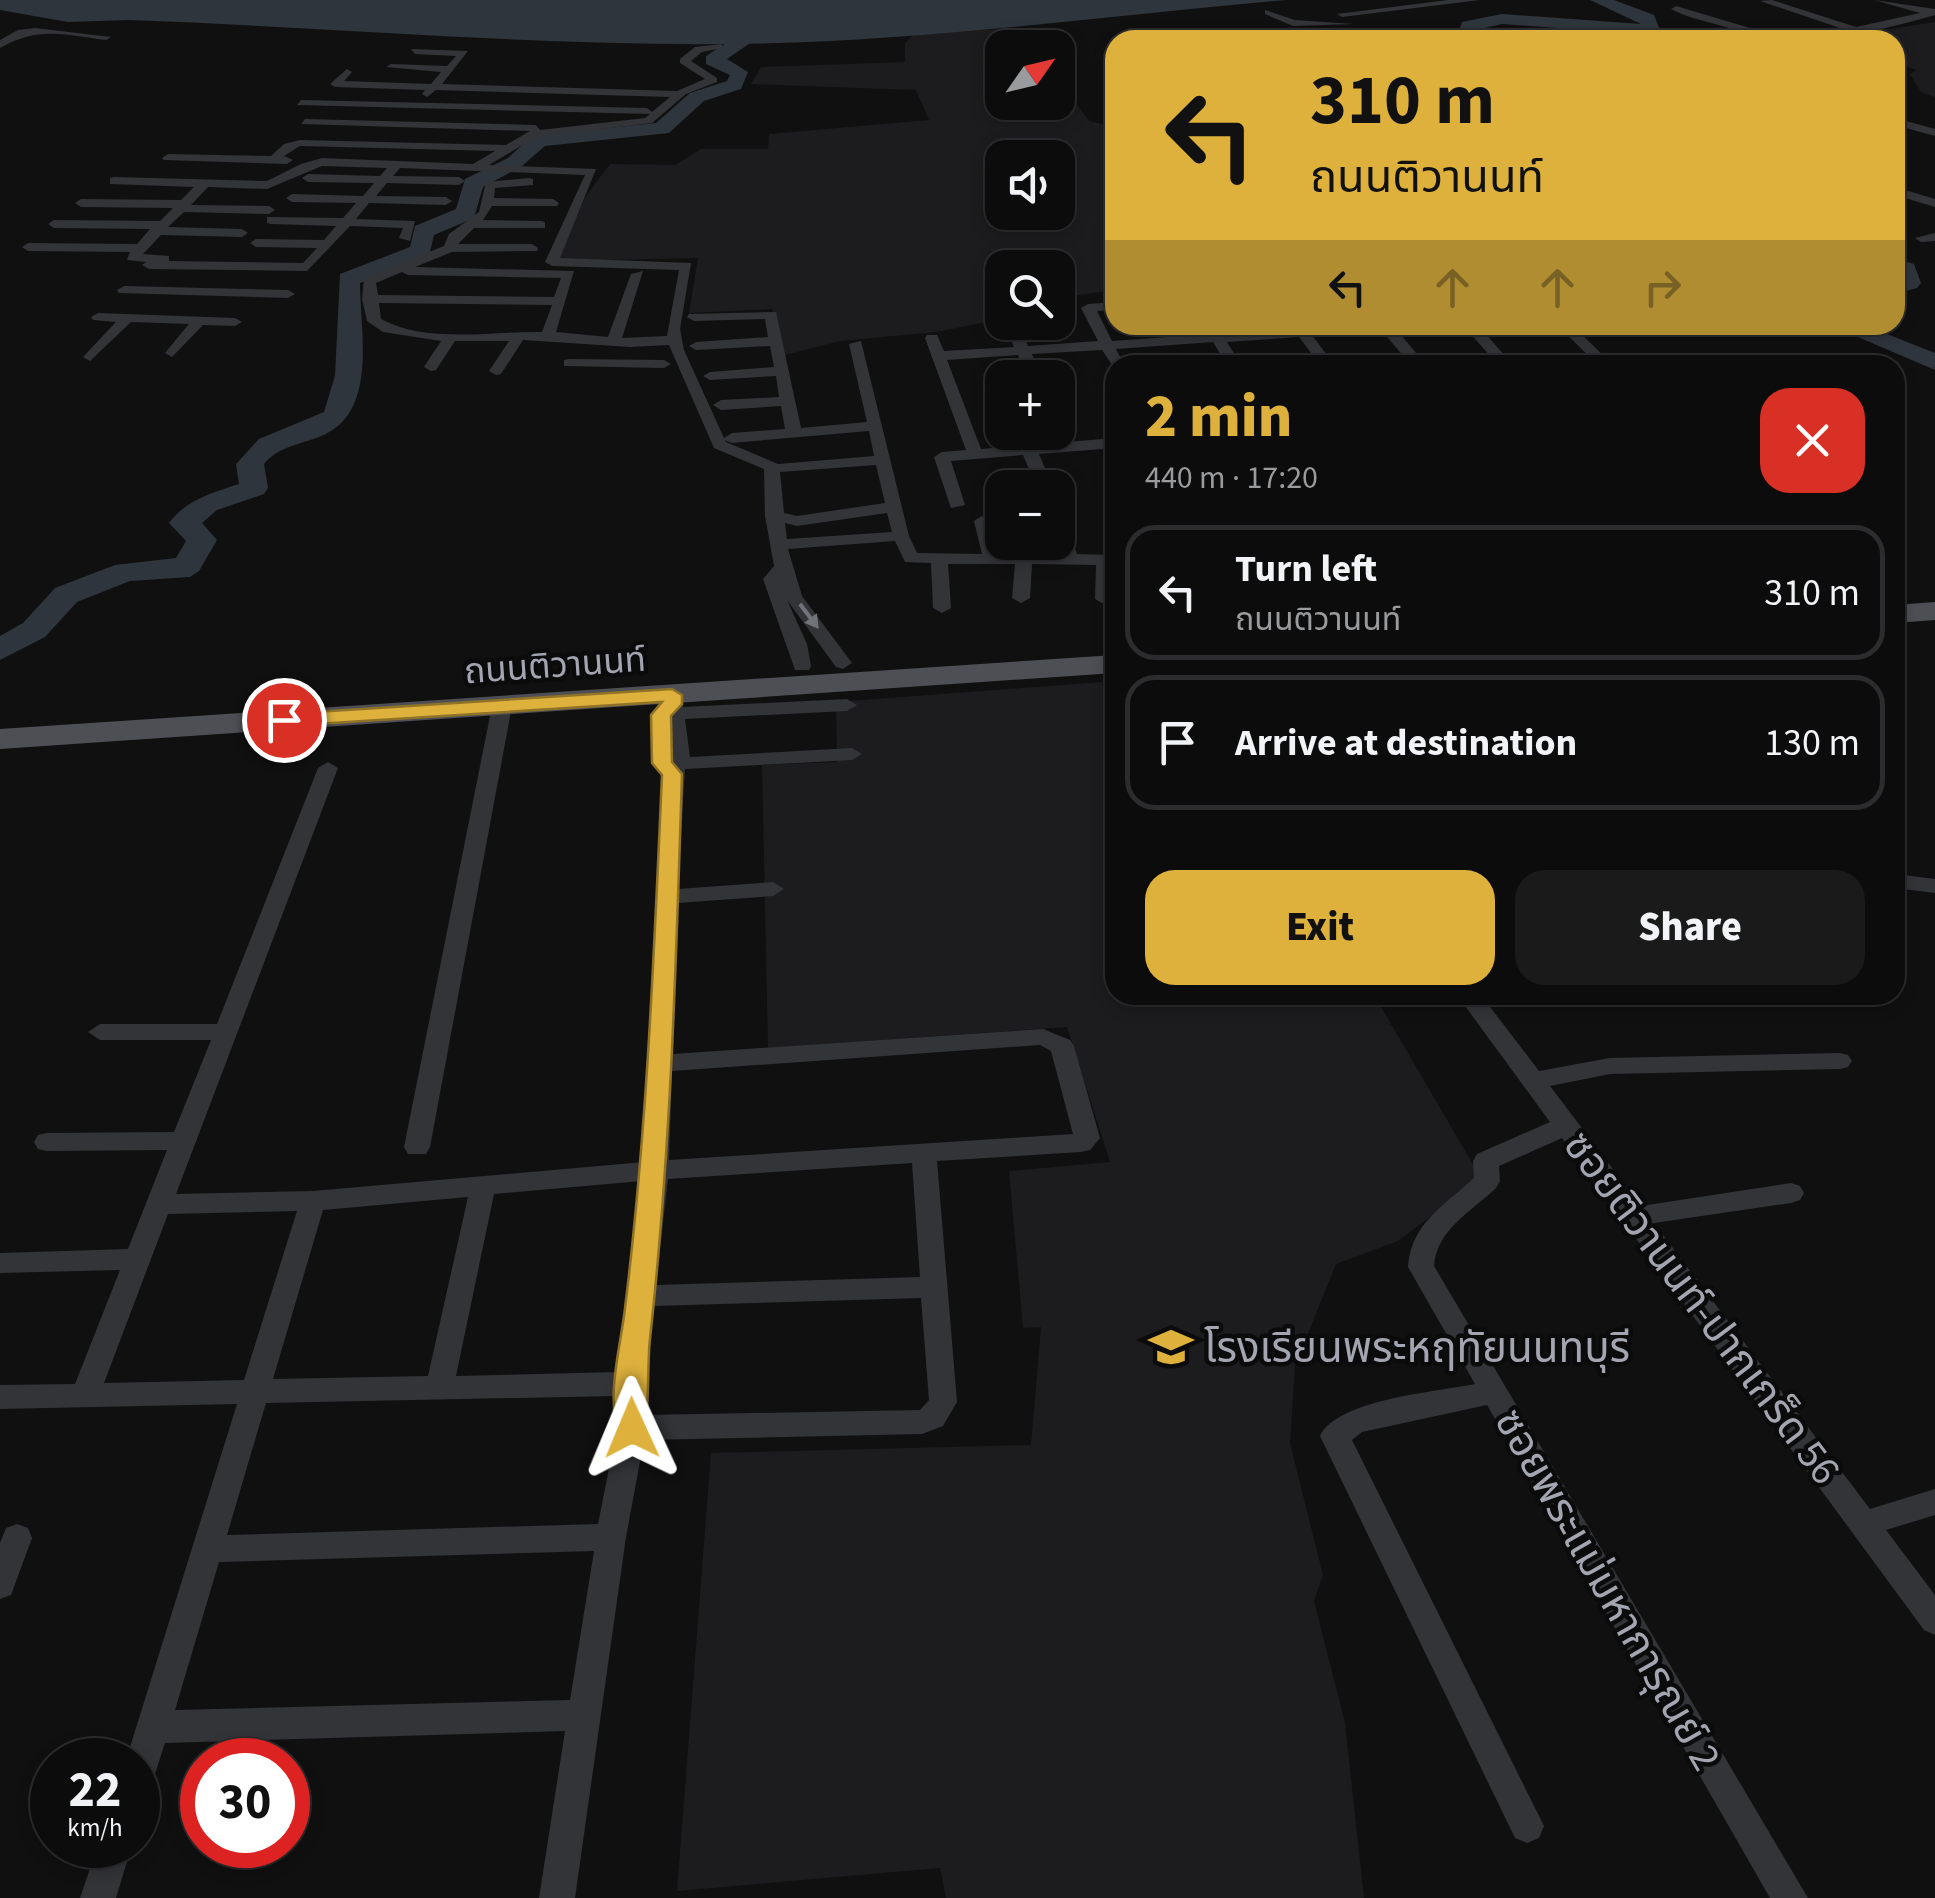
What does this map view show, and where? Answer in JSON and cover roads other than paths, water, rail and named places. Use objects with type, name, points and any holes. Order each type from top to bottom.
[{"type":"main road","points":[[1905,596],[1935,594]]},
{"type":"main road","points":[[1905,613],[1935,611]]},
{"type":"main road","name":"ถนนติวานนท์","points":[[0,739],[802,666],[1105,647]]},
{"type":"main road","name":"ถนนติวานนท์","points":[[0,720],[400,703],[671,707],[1105,665]]},
{"type":"street","points":[[1342,14],[1475,0]]},
{"type":"street","points":[[1802,0],[1885,26]]},
{"type":"street","points":[[1879,0],[1934,13]]},
{"type":"street","points":[[1764,1],[1856,30],[1934,13]]},
{"type":"street","points":[[1353,30],[1339,8],[1369,6]]},
{"type":"street","points":[[1676,9],[1742,30]]},
{"type":"street","points":[[1754,11],[1768,18]]},
{"type":"street","points":[[1268,12],[1293,23],[1350,24]]},
{"type":"street","points":[[1783,24],[1796,30]]},
{"type":"street","points":[[0,49],[13,35],[34,31],[106,37]]},
{"type":"street","points":[[480,166],[503,148],[534,134],[648,121],[681,94],[713,80],[684,61],[699,49],[718,46]]},
{"type":"street","points":[[356,163],[464,52],[415,51]]},
{"type":"street","points":[[391,67],[451,69]]},
{"type":"street","points":[[346,72],[335,84],[681,94]]},
{"type":"street","points":[[301,103],[648,112]]},
{"type":"street","points":[[576,124],[585,110]]},
{"type":"street","points":[[305,122],[537,128]]},
{"type":"street","points":[[1905,125],[1935,134]]},
{"type":"street","points":[[152,172],[186,141]]},
{"type":"street","points":[[168,158],[281,160],[293,144],[503,148]]},
{"type":"street","points":[[114,181],[276,184],[298,166],[356,163],[592,172],[552,262],[686,266],[674,320],[676,340],[720,446],[772,467],[774,516],[794,596],[843,663]]},
{"type":"street","points":[[204,184],[132,257],[307,267],[397,164]]},
{"type":"street","points":[[308,178],[459,181]]},
{"type":"street","points":[[489,202],[486,192],[498,183],[561,182]]},
{"type":"street","points":[[1905,194],[1935,203]]},
{"type":"street","points":[[292,198],[446,201]]},
{"type":"street","points":[[1905,200],[1935,203]]},
{"type":"street","points":[[489,202],[552,203]]},
{"type":"street","points":[[450,248],[454,237],[474,224],[489,202]]},
{"type":"street","points":[[81,203],[181,206],[411,224],[404,238]]},
{"type":"street","points":[[54,224],[242,233]]},
{"type":"street","points":[[474,224],[541,225]]},
{"type":"street","points":[[256,243],[328,244]]},
{"type":"street","points":[[28,247],[138,248]]},
{"type":"street","points":[[532,248],[450,248],[369,281],[379,326],[451,337],[548,336],[641,344],[676,340]]},
{"type":"street","points":[[149,265],[219,264]]},
{"type":"street","points":[[174,321],[219,264]]},
{"type":"street","points":[[393,270],[568,274],[548,336]]},
{"type":"street","points":[[614,341],[638,274]]},
{"type":"street","points":[[124,290],[288,294]]},
{"type":"street","points":[[370,299],[559,301]]},
{"type":"street","points":[[1105,307],[1088,308],[1112,355]]},
{"type":"street","points":[[694,317],[764,313],[771,316],[794,433]]},
{"type":"street","points":[[98,318],[236,322]]},
{"type":"street","points":[[90,357],[126,319]]},
{"type":"street","points":[[172,353],[199,322]]},
{"type":"street","points":[[939,356],[1180,335]]},
{"type":"street","points":[[1393,335],[1410,355]]},
{"type":"street","points":[[1479,335],[1497,355]]},
{"type":"street","points":[[1574,335],[1596,355]]},
{"type":"street","points":[[496,371],[519,336]]},
{"type":"street","points":[[430,366],[451,337]]},
{"type":"street","points":[[579,338],[567,368],[636,370],[664,364]]},
{"type":"street","points":[[932,338],[975,454]]},
{"type":"street","points":[[696,346],[776,340]]},
{"type":"street","points":[[1019,340],[1028,360]]},
{"type":"street","points":[[856,344],[901,536],[911,558],[985,558]]},
{"type":"street","points":[[710,376],[782,371]]},
{"type":"street","points":[[721,406],[788,401]]},
{"type":"street","points":[[732,438],[875,426]]},
{"type":"street","points":[[1075,446],[1105,444]]},
{"type":"street","points":[[957,505],[940,459],[1029,450],[1038,470]]},
{"type":"street","points":[[782,468],[883,460]]},
{"type":"street","points":[[774,516],[797,521],[894,507]]},
{"type":"street","points":[[982,520],[985,531]]},
{"type":"street","points":[[782,544],[901,536]]},
{"type":"street","points":[[1075,559],[1105,560]]},
{"type":"street","points":[[939,560],[942,608]]},
{"type":"street","points":[[1021,598],[1024,560]]},
{"type":"street","points":[[784,565],[772,580],[775,598],[802,650],[802,666]]},
{"type":"street","points":[[1104,598],[1105,592]]},
{"type":"street","points":[[557,1898],[611,1537],[632,1428],[630,1384],[656,1170],[676,768],[671,707],[848,704]]},
{"type":"street","points":[[417,1147],[502,706]]},
{"type":"street","points":[[676,768],[852,754]]},
{"type":"street","points":[[85,1396],[328,768]]},
{"type":"street","points":[[1905,883],[1935,886]]},
{"type":"street","points":[[668,897],[774,889]]},
{"type":"street","name":"ซอยติวานนท์-ปากเกร็ด 56","points":[[1477,1005],[1935,1620]]},
{"type":"street","points":[[100,1032],[227,1032]]},
{"type":"street","points":[[162,1204],[314,1201],[656,1170],[1085,1142],[1062,1046],[1043,1038],[661,1062]]},
{"type":"street","points":[[1534,1080],[1610,1066],[1840,1061]]},
{"type":"street","name":"ซอยพระแม่มหาการุณย์ 2","points":[[1568,1125],[1486,1161],[1487,1182],[1426,1236],[1420,1249],[1421,1267],[1790,1898]]},
{"type":"street","points":[[47,1142],[185,1141]]},
{"type":"street","points":[[632,1428],[922,1422],[933,1417],[943,1402],[930,1287],[924,1154]]},
{"type":"street","points":[[439,1389],[484,1185]]},
{"type":"street","points":[[1637,1216],[1791,1192]]},
{"type":"street","points":[[150,1738],[314,1201]]},
{"type":"street","points":[[0,1263],[139,1259]]},
{"type":"street","points":[[641,1296],[930,1287]]},
{"type":"street","points":[[0,1397],[630,1384]]},
{"type":"street","points":[[1494,1392],[1354,1421],[1335,1436],[1527,1826]]},
{"type":"street","points":[[1864,1524],[1935,1502]]},
{"type":"street","points":[[207,1549],[611,1537]]},
{"type":"street","points":[[0,1585],[17,1538]]},
{"type":"street","points":[[154,1727],[586,1715]]},
{"type":"street","points":[[98,1898],[108,1868]]},
{"type":"waterway","points":[[0,650],[34,630],[66,595],[126,572],[179,570],[188,564],[202,540],[184,523],[207,504],[254,488],[250,464],[269,445],[323,426],[334,418],[348,376],[348,279],[421,251],[423,231],[466,213],[473,184],[515,162],[539,140],[662,129],[697,97],[734,85],[740,77],[739,72],[713,60],[805,0]]},
{"type":"waterway","points":[[1598,0],[1648,19],[1651,30]]},
{"type":"waterway","points":[[1467,30],[1468,26],[1502,19],[1651,30]]},
{"type":"waterway","points":[[1905,269],[1909,283],[1905,284]]},
{"type":"waterway","points":[[1867,335],[1935,362]]},
{"type":"place","name":"โรงเรียนพระหฤทัยนนทบุรี","points":[[1171,1347]]}]
